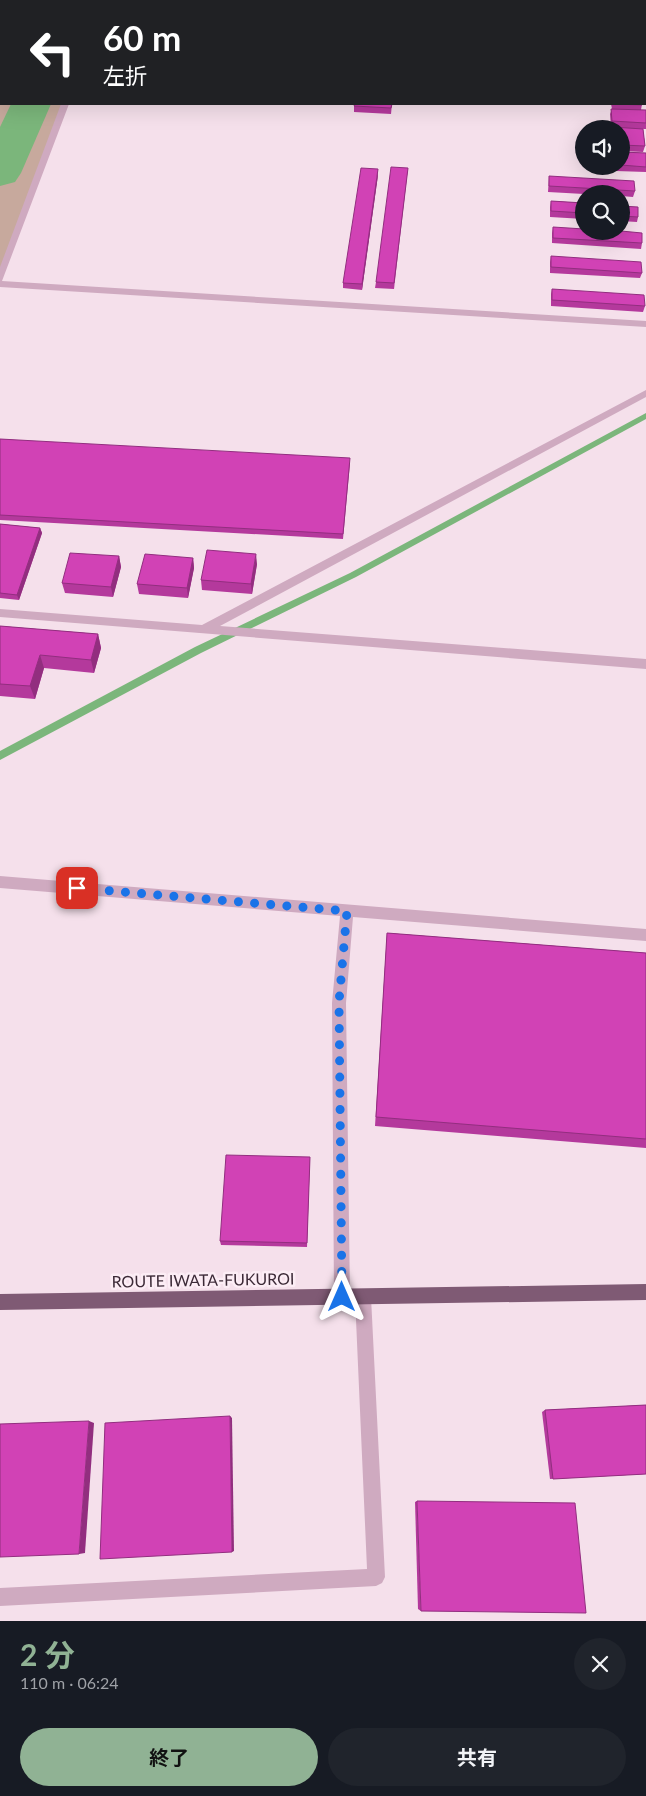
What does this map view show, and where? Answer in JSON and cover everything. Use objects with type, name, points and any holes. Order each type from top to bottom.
[{"type":"main road","name":"ROUTE IWATA-FUKUROI","points":[[0,1302],[646,1292]]},
{"type":"street","points":[[0,279],[65,105]]},
{"type":"street","points":[[0,284],[646,324]]},
{"type":"street","points":[[204,629],[646,392]]},
{"type":"street","points":[[0,613],[646,664]]},
{"type":"street","points":[[0,882],[646,935]]},
{"type":"street","points":[[342,1297],[339,1002],[347,911]]},
{"type":"street","points":[[0,1597],[376,1577],[363,1296]]},
{"type":"shaded area","points":[[0,105],[65,105],[0,279]]},
{"type":"building","points":[[354,105],[392,105],[391,108]]},
{"type":"building","points":[[611,109],[646,110],[646,123],[630,122],[630,120],[612,120]]},
{"type":"building","points":[[630,128],[643,129],[645,146],[630,145]]},
{"type":"building","points":[[630,152],[646,153],[646,167],[630,166]]},
{"type":"building","points":[[391,167],[408,168],[394,283],[376,282]]},
{"type":"building","points":[[361,168],[378,169],[362,284],[343,283]]},
{"type":"building","points":[[549,176],[634,181],[635,191],[630,191],[630,185],[575,185],[575,188],[549,186]]},
{"type":"building","points":[[551,201],[575,202],[575,212],[551,211]]},
{"type":"building","points":[[630,207],[638,207],[638,217],[630,217]]},
{"type":"building","points":[[553,227],[575,228],[575,239],[553,238]]},
{"type":"building","points":[[630,232],[642,233],[642,243],[589,240],[630,240]]},
{"type":"building","points":[[551,256],[641,262],[642,273],[551,267]]},
{"type":"building","points":[[552,289],[644,295],[645,306],[552,300]]},
{"type":"building","points":[[0,439],[350,458],[343,534],[0,515]]},
{"type":"building","points":[[0,524],[40,528],[17,595],[0,593]]},
{"type":"building","points":[[207,550],[256,554],[251,584],[201,580]]},
{"type":"building","points":[[70,553],[119,556],[111,587],[62,583]]},
{"type":"building","points":[[145,554],[193,558],[187,588],[137,584]]},
{"type":"building","points":[[0,626],[98,634],[91,660],[40,655],[30,686],[0,684]]},
{"type":"building","points":[[387,933],[646,953],[646,1139],[376,1117]]},
{"type":"building","points":[[226,1155],[310,1157],[307,1243],[220,1241]]},
{"type":"building","points":[[646,1405],[646,1474],[553,1479],[545,1410]]},
{"type":"building","points":[[230,1416],[232,1552],[100,1559],[105,1423]]},
{"type":"building","points":[[89,1421],[79,1554],[0,1557],[0,1424]]},
{"type":"building","points":[[417,1501],[575,1503],[586,1613],[421,1611]]},
{"type":"waterway","points":[[0,173],[31,105]]},
{"type":"waterway","points":[[0,756],[198,650],[353,575],[646,416]]},
{"type":"route","points":[[77,888],[347,911],[339,1002],[342,1297]]}]
